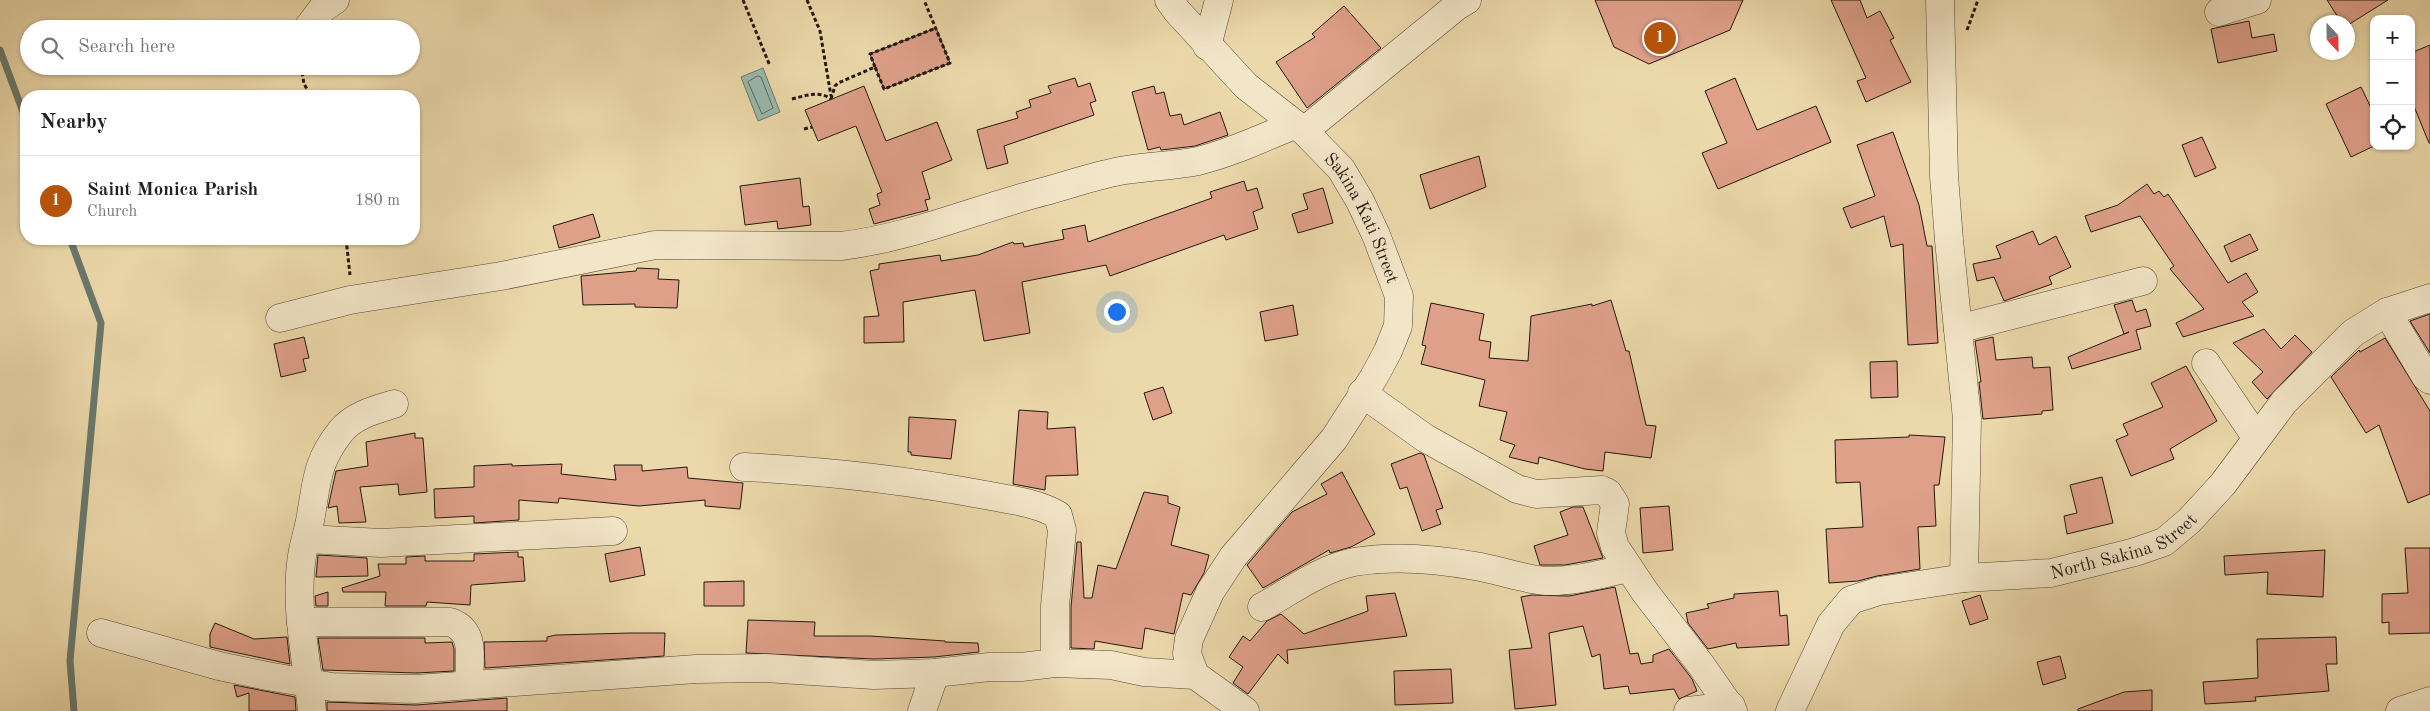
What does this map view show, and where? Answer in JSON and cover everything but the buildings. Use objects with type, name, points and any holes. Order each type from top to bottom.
[{"type":"street","points":[[314,20],[324,8],[335,0]]},
{"type":"street","name":"Sakina Kati Street","points":[[1169,0],[1207,46],[1246,86],[1299,128],[1341,169],[1360,201],[1399,296],[1398,326],[1388,351],[1334,439],[1233,557],[1210,592],[1189,639],[1187,654],[1195,675]]},
{"type":"street","points":[[1207,46],[1219,0]]},
{"type":"street","points":[[280,318],[350,300],[501,276],[655,245],[841,246],[867,243],[906,235],[1027,196],[1126,170],[1165,167],[1198,161],[1299,128],[1467,0]]},
{"type":"street","points":[[1940,0],[1944,176],[1967,419],[1964,578]]},
{"type":"street","points":[[2219,12],[2257,0]]},
{"type":"street","points":[[1958,329],[2143,281]]},
{"type":"street","name":"North Sakina Street","points":[[1790,711],[1831,624],[1851,600],[1879,591],[1964,578],[2051,573],[2136,552],[2164,542],[2189,521],[2223,484],[2256,437],[2284,402],[2353,333],[2387,312],[2430,298]]},
{"type":"street","points":[[2387,312],[2426,378],[2430,380]]},
{"type":"street","points":[[2206,364],[2256,437]]},
{"type":"street","points":[[1362,393],[1425,438],[1517,488],[1536,494],[1602,490],[1608,493],[1615,504],[1611,532],[1615,547],[1628,568],[1732,709]]},
{"type":"street","points":[[312,711],[301,622],[302,555],[307,539],[317,472],[341,430],[356,417],[394,404]]},
{"type":"street","points":[[744,468],[822,472],[943,488],[1042,506],[1058,515],[1062,530],[1055,606],[1055,663]]},
{"type":"street","points":[[307,539],[381,543],[613,531]]},
{"type":"street","points":[[1262,607],[1328,570],[1354,562],[1394,558],[1421,559],[1476,566],[1544,581],[1569,581],[1628,568]]},
{"type":"street","points":[[301,622],[450,622],[460,625],[465,630],[469,640],[469,684]]},
{"type":"street","points":[[101,633],[219,666],[332,687],[397,689],[536,682],[696,669],[765,668],[874,675],[990,667],[1021,667],[1055,663],[1111,665],[1144,672],[1195,675],[1245,711]]},
{"type":"street","points":[[922,711],[935,672]]},
{"type":"street","points":[[2400,711],[2430,701]]},
{"type":"street","points":[[1688,711],[1732,709]]},
{"type":"path","points":[[743,0],[770,66]]},
{"type":"path","points":[[807,0],[820,31],[831,99]]},
{"type":"path","points":[[924,0],[936,28],[950,63],[884,89],[870,54],[936,28]]},
{"type":"path","points":[[831,99],[835,86],[838,83],[876,68]]},
{"type":"path","points":[[302,75],[307,90]]},
{"type":"path","points":[[792,99],[815,94],[826,95],[831,99]]},
{"type":"path","points":[[804,129],[812,127]]},
{"type":"path","points":[[347,245],[351,286],[350,300]]},
{"type":"water","points":[[763,68],[780,112],[758,121],[741,77]]},
{"type":"waterway","points":[[0,50],[20,104]]},
{"type":"waterway","points":[[72,245],[101,323],[70,661],[74,711]]},
{"type":"place","name":"Saint Monica Parish","points":[[1660,38]]}]
